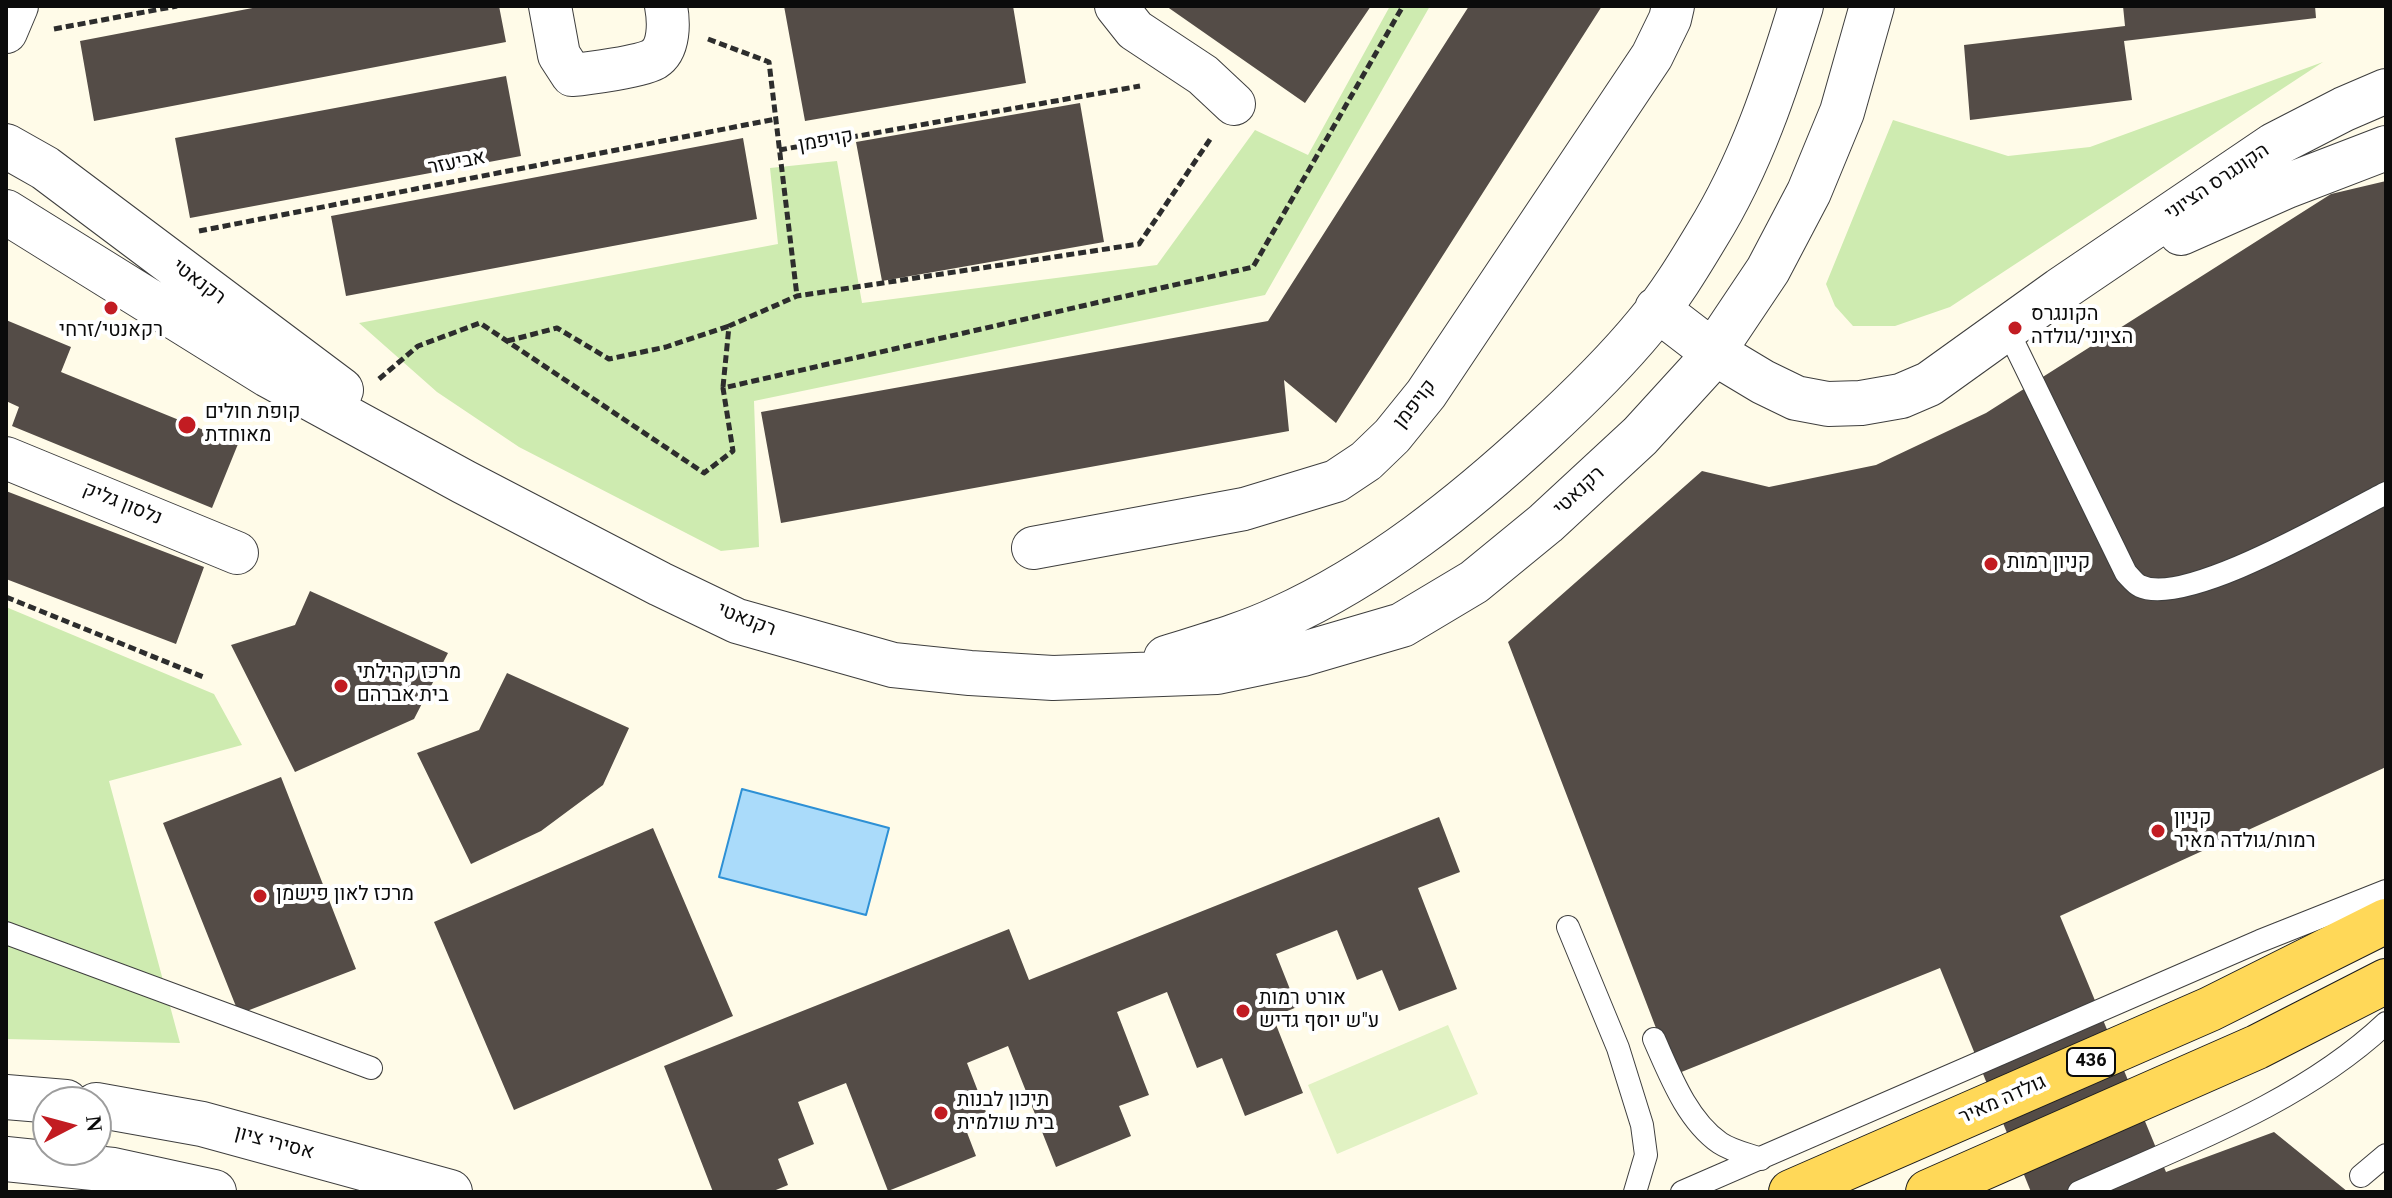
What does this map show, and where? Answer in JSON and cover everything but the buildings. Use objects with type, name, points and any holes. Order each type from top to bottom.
[{"type":"main road","name":"גולדה מאיר","points":[[1791,1192],[2210,1009],[2386,921]]},
{"type":"main road","points":[[1928,1192],[2244,1054],[2386,981]]},
{"type":"street","points":[[6,32],[17,6]]},
{"type":"street","points":[[550,6],[559,55],[572,75],[654,60],[662,49],[668,15]]},
{"type":"street","points":[[1116,6],[1135,30],[1203,75],[1234,104]]},
{"type":"street","name":"קויפמן","points":[[1033,548],[1244,509],[1336,481],[1366,461],[1392,436],[1426,394],[1652,56],[1673,6]]},
{"type":"street","name":"רקנאטי","points":[[1053,678],[1123,670],[1280,619],[1358,575],[1433,525],[1501,470],[1591,387],[1648,323],[1708,233],[1746,162],[1776,88],[1801,6]]},
{"type":"street","name":"רקנאטי","points":[[6,212],[268,375],[464,482],[737,621],[893,665],[1053,678],[1217,672],[1303,654],[1402,625],[1474,582],[1546,523],[1640,436],[1713,352],[1768,270],[1809,192],[1842,112],[1872,6]]},
{"type":"street","name":"הקונגרס הציוני","points":[[1657,309],[1713,352],[1796,398],[1828,404],[1861,403],[1901,396],[1929,384],[2006,327],[2274,145],[2386,91]]},
{"type":"street","name":"רקנאטי","points":[[6,146],[45,168],[464,482]]},
{"type":"street","name":"הקונגרס הציוני","points":[[2060,290],[2117,261],[2287,186],[2386,148]]},
{"type":"street","name":"נלסון גליק","points":[[6,458],[237,553]]},
{"type":"street","points":[[6,1097],[32,1099]]},
{"type":"street","name":"אסירי ציון","points":[[112,1108],[202,1124],[450,1192]]},
{"type":"street","points":[[6,1159],[113,1170],[214,1192]]},
{"type":"lane","points":[[2006,327],[2126,573],[2139,586],[2177,588],[2223,576],[2386,493]]},
{"type":"lane","points":[[1682,1192],[2260,941],[2386,891]]},
{"type":"lane","points":[[1568,927],[1618,1048],[1642,1125],[1646,1155],[1635,1192]]},
{"type":"lane","points":[[6,933],[371,1068]]},
{"type":"lane","points":[[2079,1192],[2288,1094],[2386,1023]]},
{"type":"lane","points":[[1654,1039],[1690,1112],[1703,1129],[1722,1144],[1761,1159]]},
{"type":"lane","points":[[2361,1176],[2386,1155]]},
{"type":"path","points":[[53,29],[177,6]]},
{"type":"path","points":[[723,388],[1253,267],[1403,6]]},
{"type":"path","points":[[668,15],[769,62],[797,296]]},
{"type":"path","name":"קויפמן","points":[[779,150],[1140,86]]},
{"type":"path","points":[[507,341],[557,328],[609,359],[666,347],[729,326],[797,296],[1139,244],[1234,104]]},
{"type":"path","name":"אביעזר","points":[[144,242],[776,119]]},
{"type":"path","points":[[355,400],[418,346],[480,323],[704,473],[733,451],[723,388],[729,326]]},
{"type":"path","points":[[6,597],[206,678]]},
{"type":"green space","points":[[1390,6],[1430,6],[1265,295],[754,401],[759,547],[721,551],[519,447],[437,392],[359,323],[778,244],[770,168],[837,161],[862,303],[1157,265],[1255,130],[1308,155]]},
{"type":"green space","points":[[2323,62],[1950,307],[1895,326],[1853,326],[1835,306],[1826,284],[1893,120],[2008,156],[2090,147]]},
{"type":"green space","points":[[6,607],[214,694],[242,745],[109,781],[180,1043],[6,1039]]},
{"type":"green space","points":[[1448,1025],[1478,1094],[1337,1154],[1308,1085]]},
{"type":"water","points":[[742,789],[889,828],[866,915],[719,877]]},
{"type":"place","name":"רקאנטי/זרחי","points":[[111,308]]},
{"type":"place","name":"הקונגרס הציוני/גולדה","points":[[2015,328]]},
{"type":"place","name":"קופת חולים מאוחדת","points":[[187,425]]},
{"type":"place","name":"קניון רמות","points":[[1991,564]]},
{"type":"place","name":"מרכז קהילתי בית אברהם","points":[[341,686]]},
{"type":"place","name":"קניון רמות/גולדה מאיר","points":[[2158,831]]},
{"type":"place","name":"מרכז לאון פישמן","points":[[260,896]]},
{"type":"place","name":"אורט רמות ע\"ש יוסף גדיש","points":[[1243,1011]]},
{"type":"place","name":"תיכון לבנות בית שולמית","points":[[941,1113]]}]
